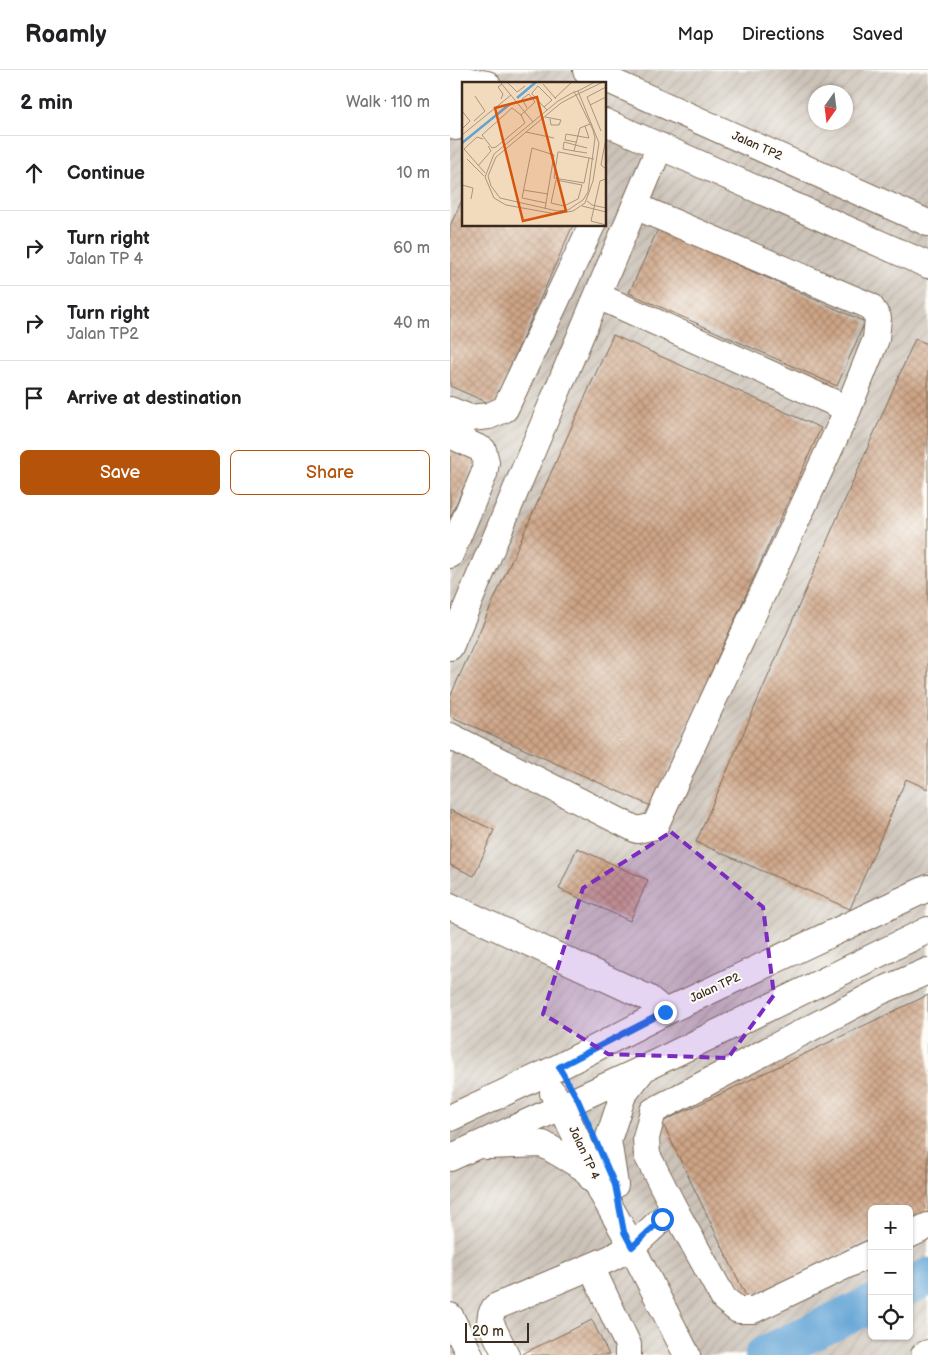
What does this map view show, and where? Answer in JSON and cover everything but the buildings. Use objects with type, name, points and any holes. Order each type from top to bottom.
[{"type":"street","name":"Jalan TP2","points":[[586,70],[928,223]]},
{"type":"street","points":[[457,128],[462,104]]},
{"type":"street","points":[[606,122],[928,264]]},
{"type":"street","points":[[450,647],[660,146]]},
{"type":"street","points":[[450,736],[637,830],[655,826],[848,409],[876,339],[878,318],[870,306],[635,206]]},
{"type":"street","points":[[450,410],[470,418],[489,416],[504,409],[592,226]]},
{"type":"street","points":[[598,296],[848,409]]},
{"type":"street","points":[[450,435],[483,450],[486,462],[484,474],[450,555]]},
{"type":"street","name":"Jalan TP2","points":[[450,1118],[550,1072],[665,1012],[928,888]]},
{"type":"street","points":[[450,906],[648,998],[665,1012]]},
{"type":"street","points":[[450,1158],[643,1069],[928,930]]},
{"type":"street","points":[[868,1255],[753,1310],[738,1310],[724,1299],[675,1210],[647,1155],[646,1138],[653,1111],[881,992],[928,971]]},
{"type":"street","points":[[608,1189],[608,1140],[623,1095],[643,1069]]},
{"type":"street","name":"Jalan TP 4","points":[[550,1072],[570,1103],[628,1240],[687,1355]]},
{"type":"street","points":[[475,1146],[543,1144],[584,1168],[608,1189]]},
{"type":"street","points":[[506,1355],[490,1322],[491,1314],[495,1307],[592,1267],[628,1240],[675,1210]]},
{"type":"street","points":[[913,1233],[928,1226]]},
{"type":"street","points":[[592,1267],[628,1345],[628,1355]]},
{"type":"street","points":[[450,1316],[470,1355]]},
{"type":"street","points":[[924,1355],[928,1353]]},
{"type":"highlighted area","points":[[671,832],[763,907],[774,995],[728,1058],[608,1054],[543,1014],[583,888]]},
{"type":"shaded area","points":[[450,70],[928,70],[928,1355],[450,1355]]},
{"type":"waterway","points":[[913,1284],[928,1277]]},
{"type":"waterway","points":[[764,1355],[868,1306]]},
{"type":"route","points":[[662,1219],[632,1247],[624,1232],[615,1185],[578,1100],[559,1067],[665,1012]]}]
